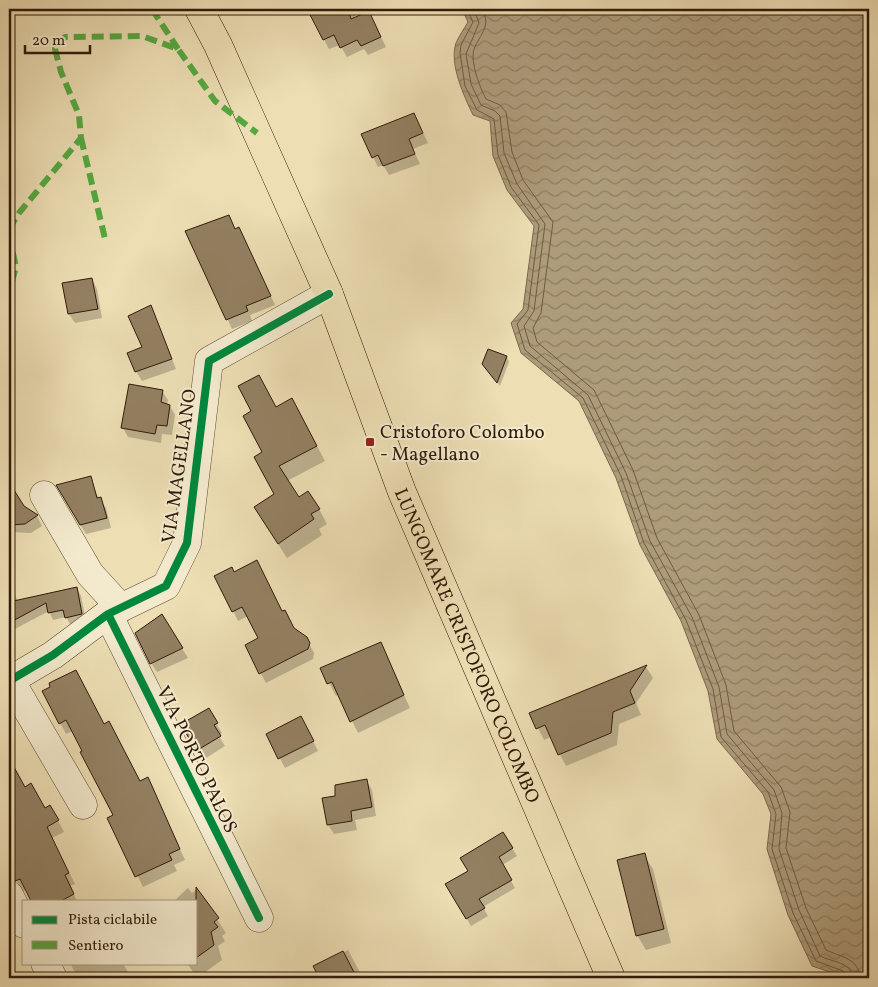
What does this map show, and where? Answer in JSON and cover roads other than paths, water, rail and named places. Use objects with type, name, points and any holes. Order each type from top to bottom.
[{"type":"main road","name":"LUNGOMARE CRISTOFORO COLOMBO","points":[[199,9],[218,45],[330,294],[402,492],[611,978]]},
{"type":"street","name":"VIA MAGELLANO","points":[[9,680],[53,655],[115,611],[166,586],[187,544],[209,361],[330,294]]},
{"type":"street","name":"VIA PORTO PALOS","points":[[44,495],[90,574],[115,611],[259,918]]},
{"type":"street","points":[[9,680],[83,805]]},
{"type":"street","points":[[9,895],[22,920]]},
{"type":"street","points":[[45,964],[52,978]]},
{"type":"water","points":[[462,9],[869,9],[869,978],[848,978],[812,966],[788,915],[767,849],[771,814],[763,794],[717,739],[708,691],[681,621],[640,545],[616,478],[579,401],[521,353],[511,323],[523,309],[534,226],[507,190],[493,156],[490,121],[473,115],[458,80],[454,51],[457,40],[468,22]]},
{"type":"place","name":"Cristoforo Colombo - Magellano","points":[[370,442]]}]
